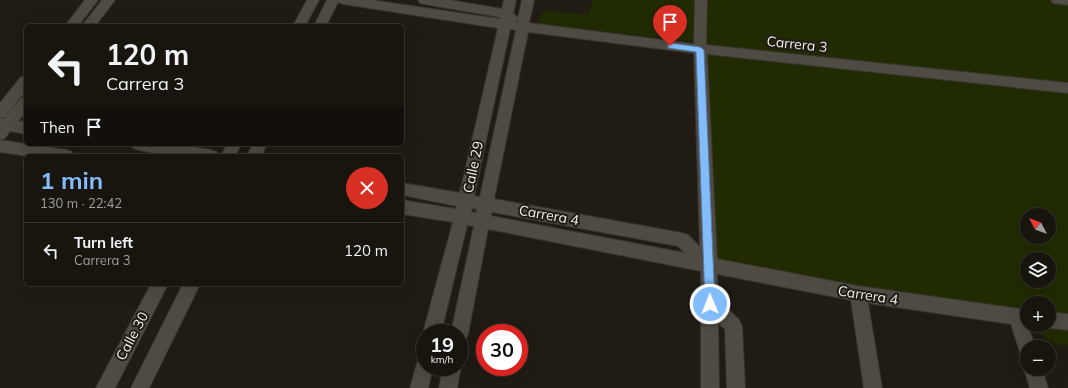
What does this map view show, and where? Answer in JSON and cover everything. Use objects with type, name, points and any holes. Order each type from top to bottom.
[{"type":"street","points":[[73,24],[92,0]]},
{"type":"street","points":[[90,24],[109,0]]},
{"type":"street","points":[[300,24],[313,0]]},
{"type":"street","points":[[321,24],[333,0]]},
{"type":"street","name":"Carrera 3","points":[[343,0],[507,12]]},
{"type":"street","name":"Carrera 3","points":[[424,0],[507,12],[524,27],[700,50],[1068,88]]},
{"type":"street","name":"Calle 29","points":[[461,324],[524,27],[528,0]]},
{"type":"street","points":[[701,0],[700,50],[709,265],[710,388]]},
{"type":"street","points":[[1057,0],[1068,1]]},
{"type":"street","name":"Calle 29","points":[[434,324],[466,200],[507,12]]},
{"type":"street","points":[[2,124],[24,85]]},
{"type":"street","points":[[2,124],[24,104]]},
{"type":"street","points":[[2,124],[24,128]]},
{"type":"street","points":[[0,146],[54,154]]},
{"type":"street","points":[[150,146],[199,154]]},
{"type":"street","name":"Carrera 4","points":[[404,189],[682,240],[709,265]]},
{"type":"street","name":"Carrera 4","points":[[404,207],[462,217],[858,294],[1020,318]]},
{"type":"street","name":"Calle 30","points":[[105,388],[159,286]]},
{"type":"street","points":[[140,388],[191,286]]},
{"type":"street","points":[[858,294],[873,388]]},
{"type":"street","points":[[710,304],[733,326],[736,388]]},
{"type":"street","points":[[1056,321],[1068,322]]},
{"type":"street","points":[[418,388],[421,376]]},
{"type":"street","points":[[448,388],[450,376]]},
{"type":"street","points":[[1035,376],[1039,388]]},
{"type":"green space","points":[[593,0],[1068,0],[1068,345],[1056,344],[1056,340],[1048,340],[1037,332],[1056,332],[1056,296],[1020,296],[1020,320],[1017,318],[703,268],[704,178],[692,41],[538,24],[542,11],[588,14]]},
{"type":"route","points":[[670,46],[700,50],[710,304]]}]
